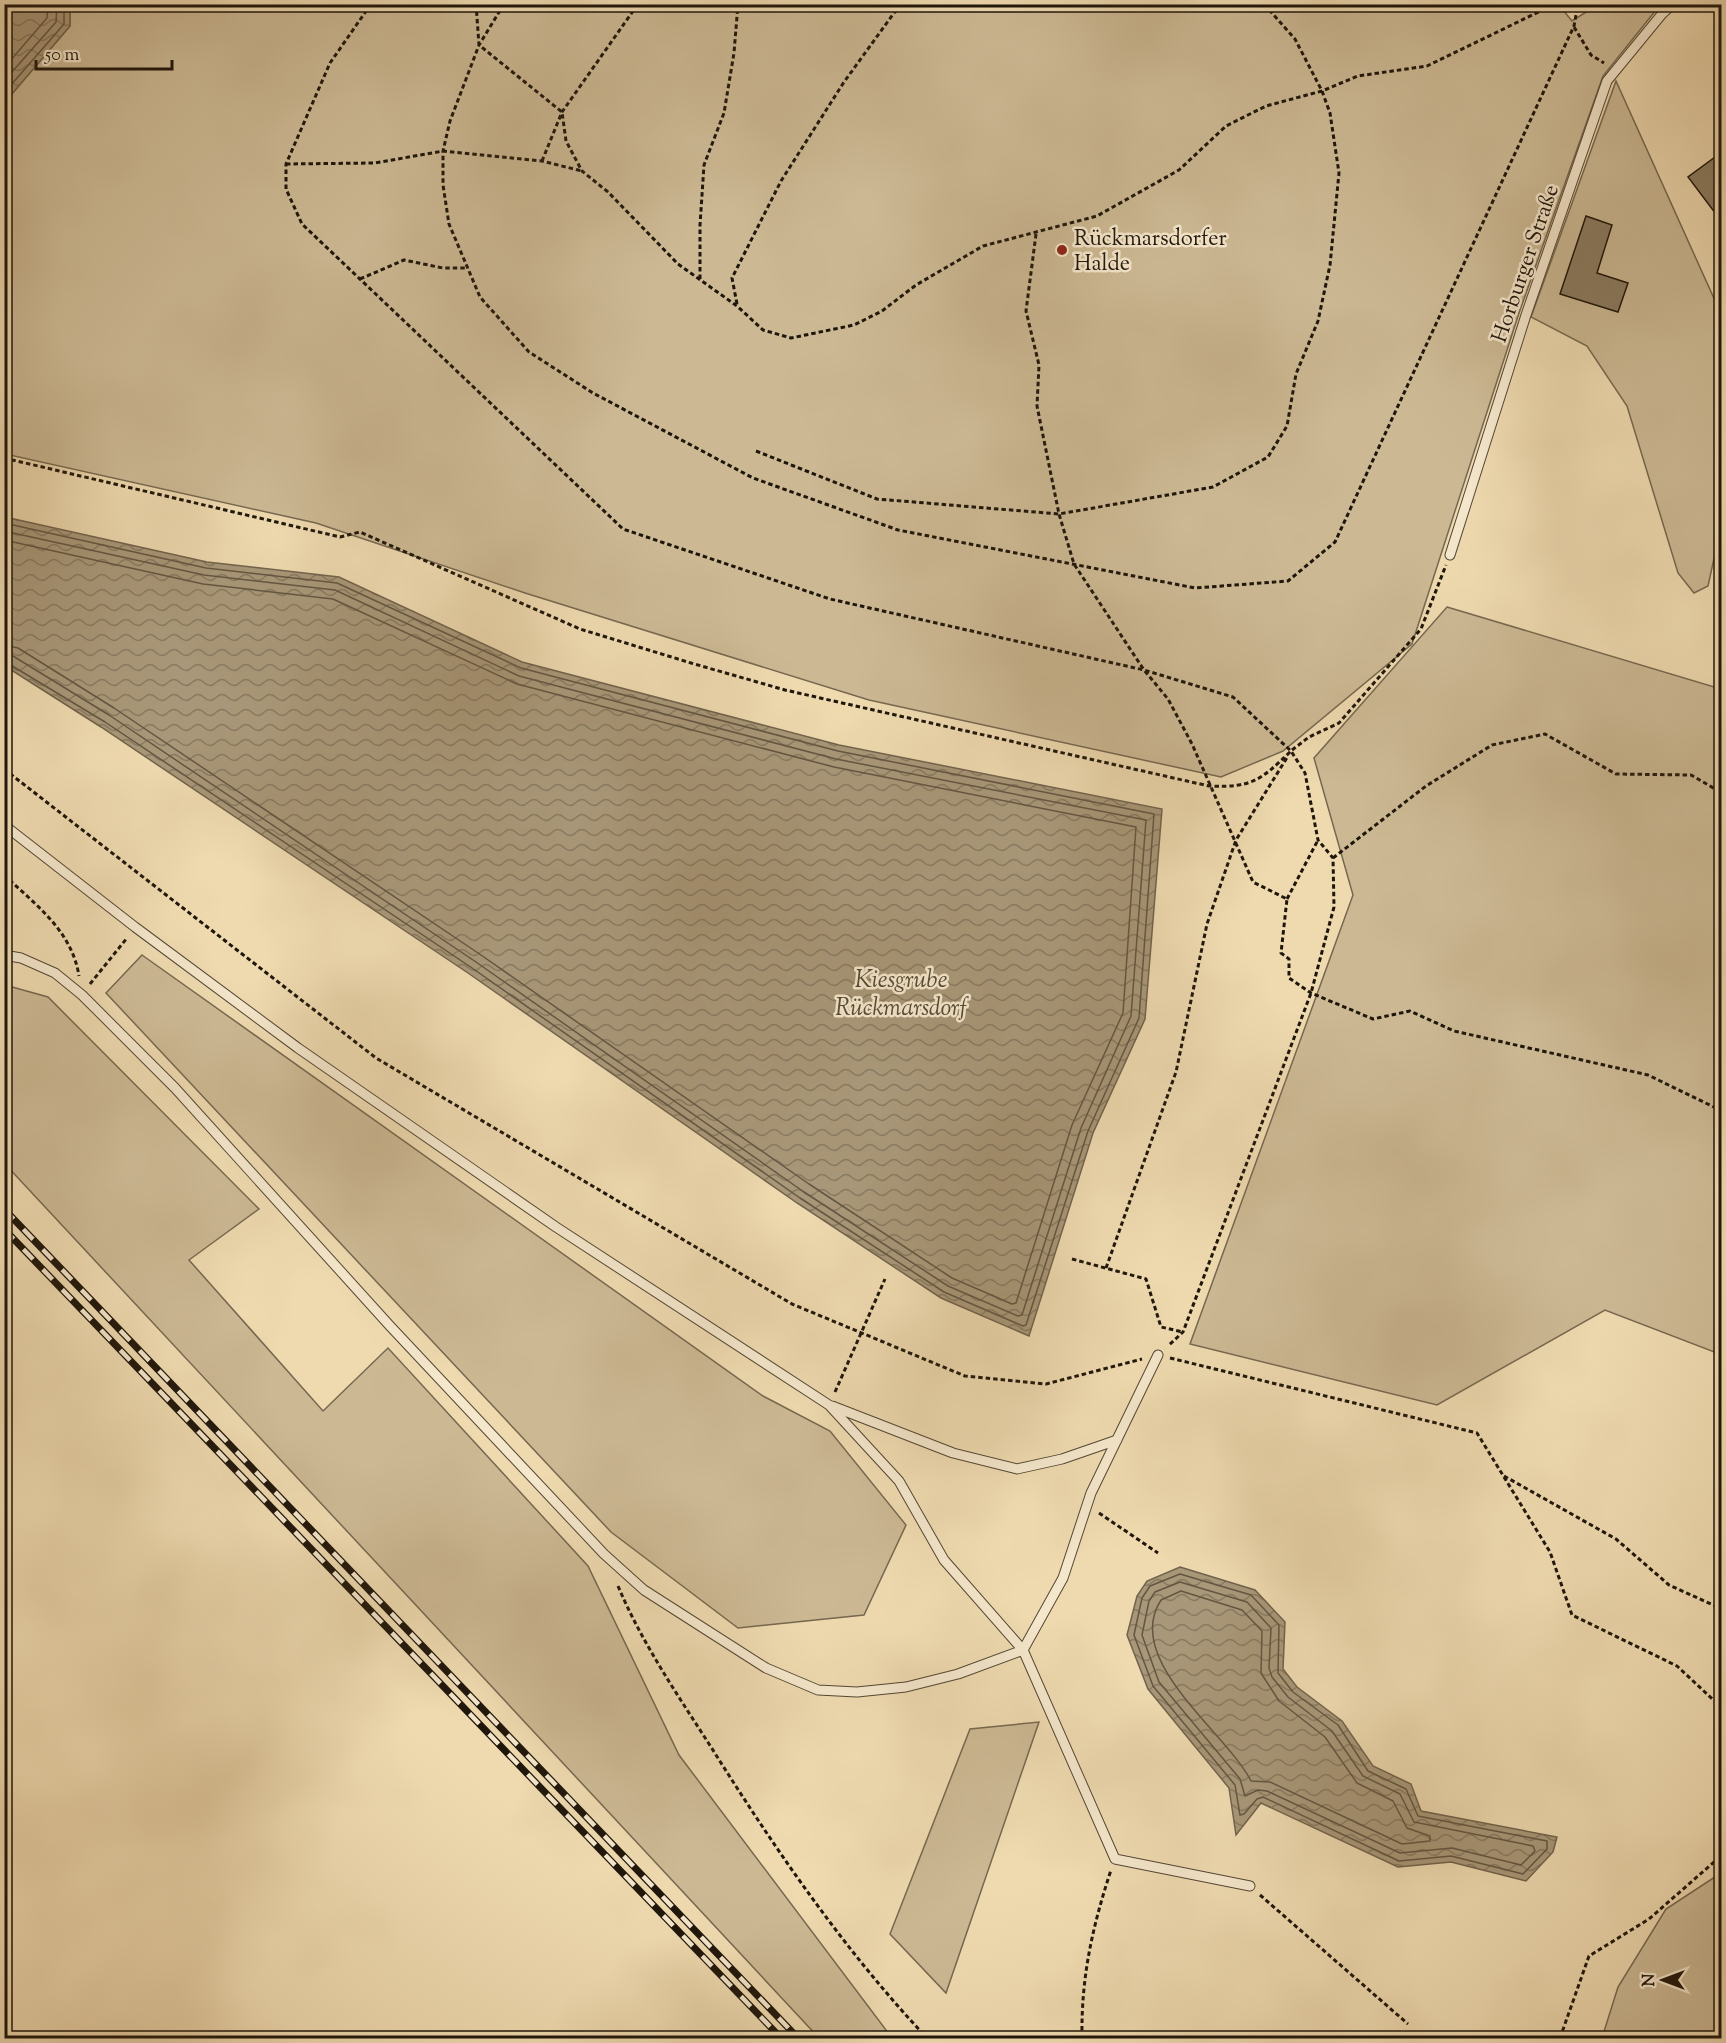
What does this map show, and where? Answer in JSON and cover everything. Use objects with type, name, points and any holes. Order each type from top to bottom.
[{"type":"lane","name":"Horburger Straße","points":[[1450,555],[1526,315],[1607,81],[1662,14],[1673,4]]},
{"type":"lane","points":[[4,825],[135,927],[298,1048],[556,1227],[829,1405],[953,1453],[1017,1469],[1062,1459],[1118,1440]]},
{"type":"lane","points":[[4,955],[21,958],[55,973],[82,995],[175,1089],[390,1326],[604,1554],[644,1590],[699,1627],[766,1668],[818,1689],[857,1692],[906,1687],[958,1674],[1023,1650],[1063,1578],[1087,1505],[1158,1355]]},
{"type":"lane","points":[[829,1405],[899,1481],[944,1560],[1023,1650],[1115,1859],[1250,1886]]},
{"type":"path","points":[[371,4],[330,63],[286,164],[286,189],[302,224],[623,529],[830,598],[1144,670],[1233,696],[1292,750],[1305,773],[1318,840],[1333,858],[1334,907],[1311,993],[1183,1332],[1158,1355]]},
{"type":"path","points":[[476,4],[479,45],[562,112],[566,141],[582,171],[608,192],[678,264],[737,306],[764,330],[791,338],[854,326],[882,311],[916,285],[983,246],[1036,234],[1097,216],[1179,170],[1226,126],[1266,106],[1322,91],[1358,76],[1426,66],[1555,4]]},
{"type":"path","points":[[504,4],[479,45],[450,121],[443,151],[442,185],[449,224],[480,297],[529,352],[592,393],[753,478],[898,530],[1195,588],[1288,581],[1335,542],[1574,26],[1578,4]]},
{"type":"path","points":[[542,162],[562,112],[638,4]]},
{"type":"path","points":[[700,279],[700,225],[704,165],[724,113],[734,53],[738,4]]},
{"type":"path","points":[[737,306],[732,278],[781,181],[844,82],[894,13],[904,4]]},
{"type":"path","points":[[756,451],[877,500],[1059,514],[1213,487],[1268,457],[1287,426],[1296,374],[1318,321],[1330,265],[1338,173],[1330,113],[1322,91],[1295,39],[1264,4]]},
{"type":"path","points":[[1574,26],[1591,55],[1615,71]]},
{"type":"path","points":[[286,164],[375,163],[443,151],[542,162],[582,171]]},
{"type":"path","points":[[1036,234],[1026,311],[1038,365],[1037,406],[1059,514],[1074,564],[1144,670],[1168,699],[1192,744],[1253,882],[1287,899]]},
{"type":"path","points":[[360,279],[404,260],[443,268],[467,268]]},
{"type":"path","points":[[4,458],[340,537],[360,532],[580,629],[692,663],[785,690],[1209,786],[1234,787],[1263,778],[1309,737],[1338,723],[1421,629],[1450,555]]},
{"type":"path","points":[[1333,858],[1426,786],[1492,745],[1545,734],[1616,774],[1691,775],[1722,793]]},
{"type":"path","points":[[1106,1268],[1176,1072],[1207,924],[1236,840],[1292,750]]},
{"type":"path","points":[[4,769],[376,1058],[792,1304],[965,1376],[1046,1384],[1158,1355],[1477,1432],[1550,1552],[1572,1615],[1677,1666],[1722,1708]]},
{"type":"path","points":[[1318,840],[1287,899],[1281,953],[1289,959],[1289,978],[1311,993],[1373,1019],[1410,1011],[1455,1031],[1648,1075],[1722,1111]]},
{"type":"path","points":[[4,875],[58,927],[76,956],[82,995]]},
{"type":"path","points":[[82,995],[135,927]]},
{"type":"path","points":[[1072,1259],[1146,1279],[1161,1327],[1183,1332]]},
{"type":"path","points":[[829,1405],[885,1279]]},
{"type":"path","points":[[1503,1475],[1616,1539],[1669,1585],[1722,1609]]},
{"type":"path","points":[[1087,1505],[1158,1553]]},
{"type":"path","points":[[604,1554],[637,1630],[757,1820],[827,1919],[927,2038]]},
{"type":"path","points":[[1560,2038],[1589,1956],[1649,1919],[1722,1855]]},
{"type":"path","points":[[1082,2038],[1081,1998],[1093,1926],[1115,1859]]},
{"type":"path","points":[[1250,1886],[1408,2024]]},
{"type":"shaded area","points":[[1558,4],[1572,21],[1597,5],[1660,5],[1603,76],[1519,313],[1412,644],[1283,751],[1221,777],[869,700],[525,593],[316,523],[5,454],[5,102],[70,26],[70,5]]},
{"type":"shaded area","points":[[1616,81],[1721,314],[1722,541],[1717,545],[1708,586],[1694,593],[1678,573],[1627,406],[1587,346],[1531,317]]},
{"type":"shaded area","points":[[1447,607],[1721,689],[1722,1355],[1605,1310],[1437,1405],[1190,1344],[1353,895],[1314,758]]},
{"type":"shaded area","points":[[142,955],[763,1396],[830,1431],[906,1525],[864,1615],[738,1628],[611,1532],[106,993]]},
{"type":"shaded area","points":[[5,985],[48,997],[259,1209],[189,1260],[323,1411],[388,1348],[588,1566],[679,1755],[892,2038],[819,2038],[5,1164]]},
{"type":"shaded area","points":[[1039,1722],[946,1993],[890,1934],[970,1729]]},
{"type":"shaded area","points":[[1721,1873],[1721,2038],[1602,2038],[1618,1987],[1666,1909]]},
{"type":"water","points":[[5,4],[70,5],[70,26],[5,102]]},
{"type":"water","name":"Kiesgrube Rückmarsdorf","points":[[5,517],[207,562],[339,577],[522,662],[839,745],[1162,809],[1145,1019],[1093,1133],[1029,1336],[941,1298],[797,1203],[468,973],[101,727],[5,666]]},
{"type":"water","points":[[1180,1567],[1255,1590],[1285,1622],[1283,1669],[1297,1687],[1342,1721],[1373,1766],[1411,1784],[1421,1811],[1557,1837],[1553,1852],[1526,1881],[1451,1862],[1398,1867],[1261,1803],[1236,1835],[1229,1788],[1148,1689],[1127,1635],[1137,1596],[1147,1581]]},
{"type":"building","points":[[1722,152],[1722,222],[1688,177]]},
{"type":"building","points":[[1586,216],[1612,225],[1597,273],[1628,283],[1618,312],[1560,294]]},
{"type":"railway","points":[[4,1209],[798,2038]]},
{"type":"railway","points":[[4,1229],[781,2038]]},
{"type":"place","name":"Rückmarsdorfer Halde","points":[[1062,250]]}]
